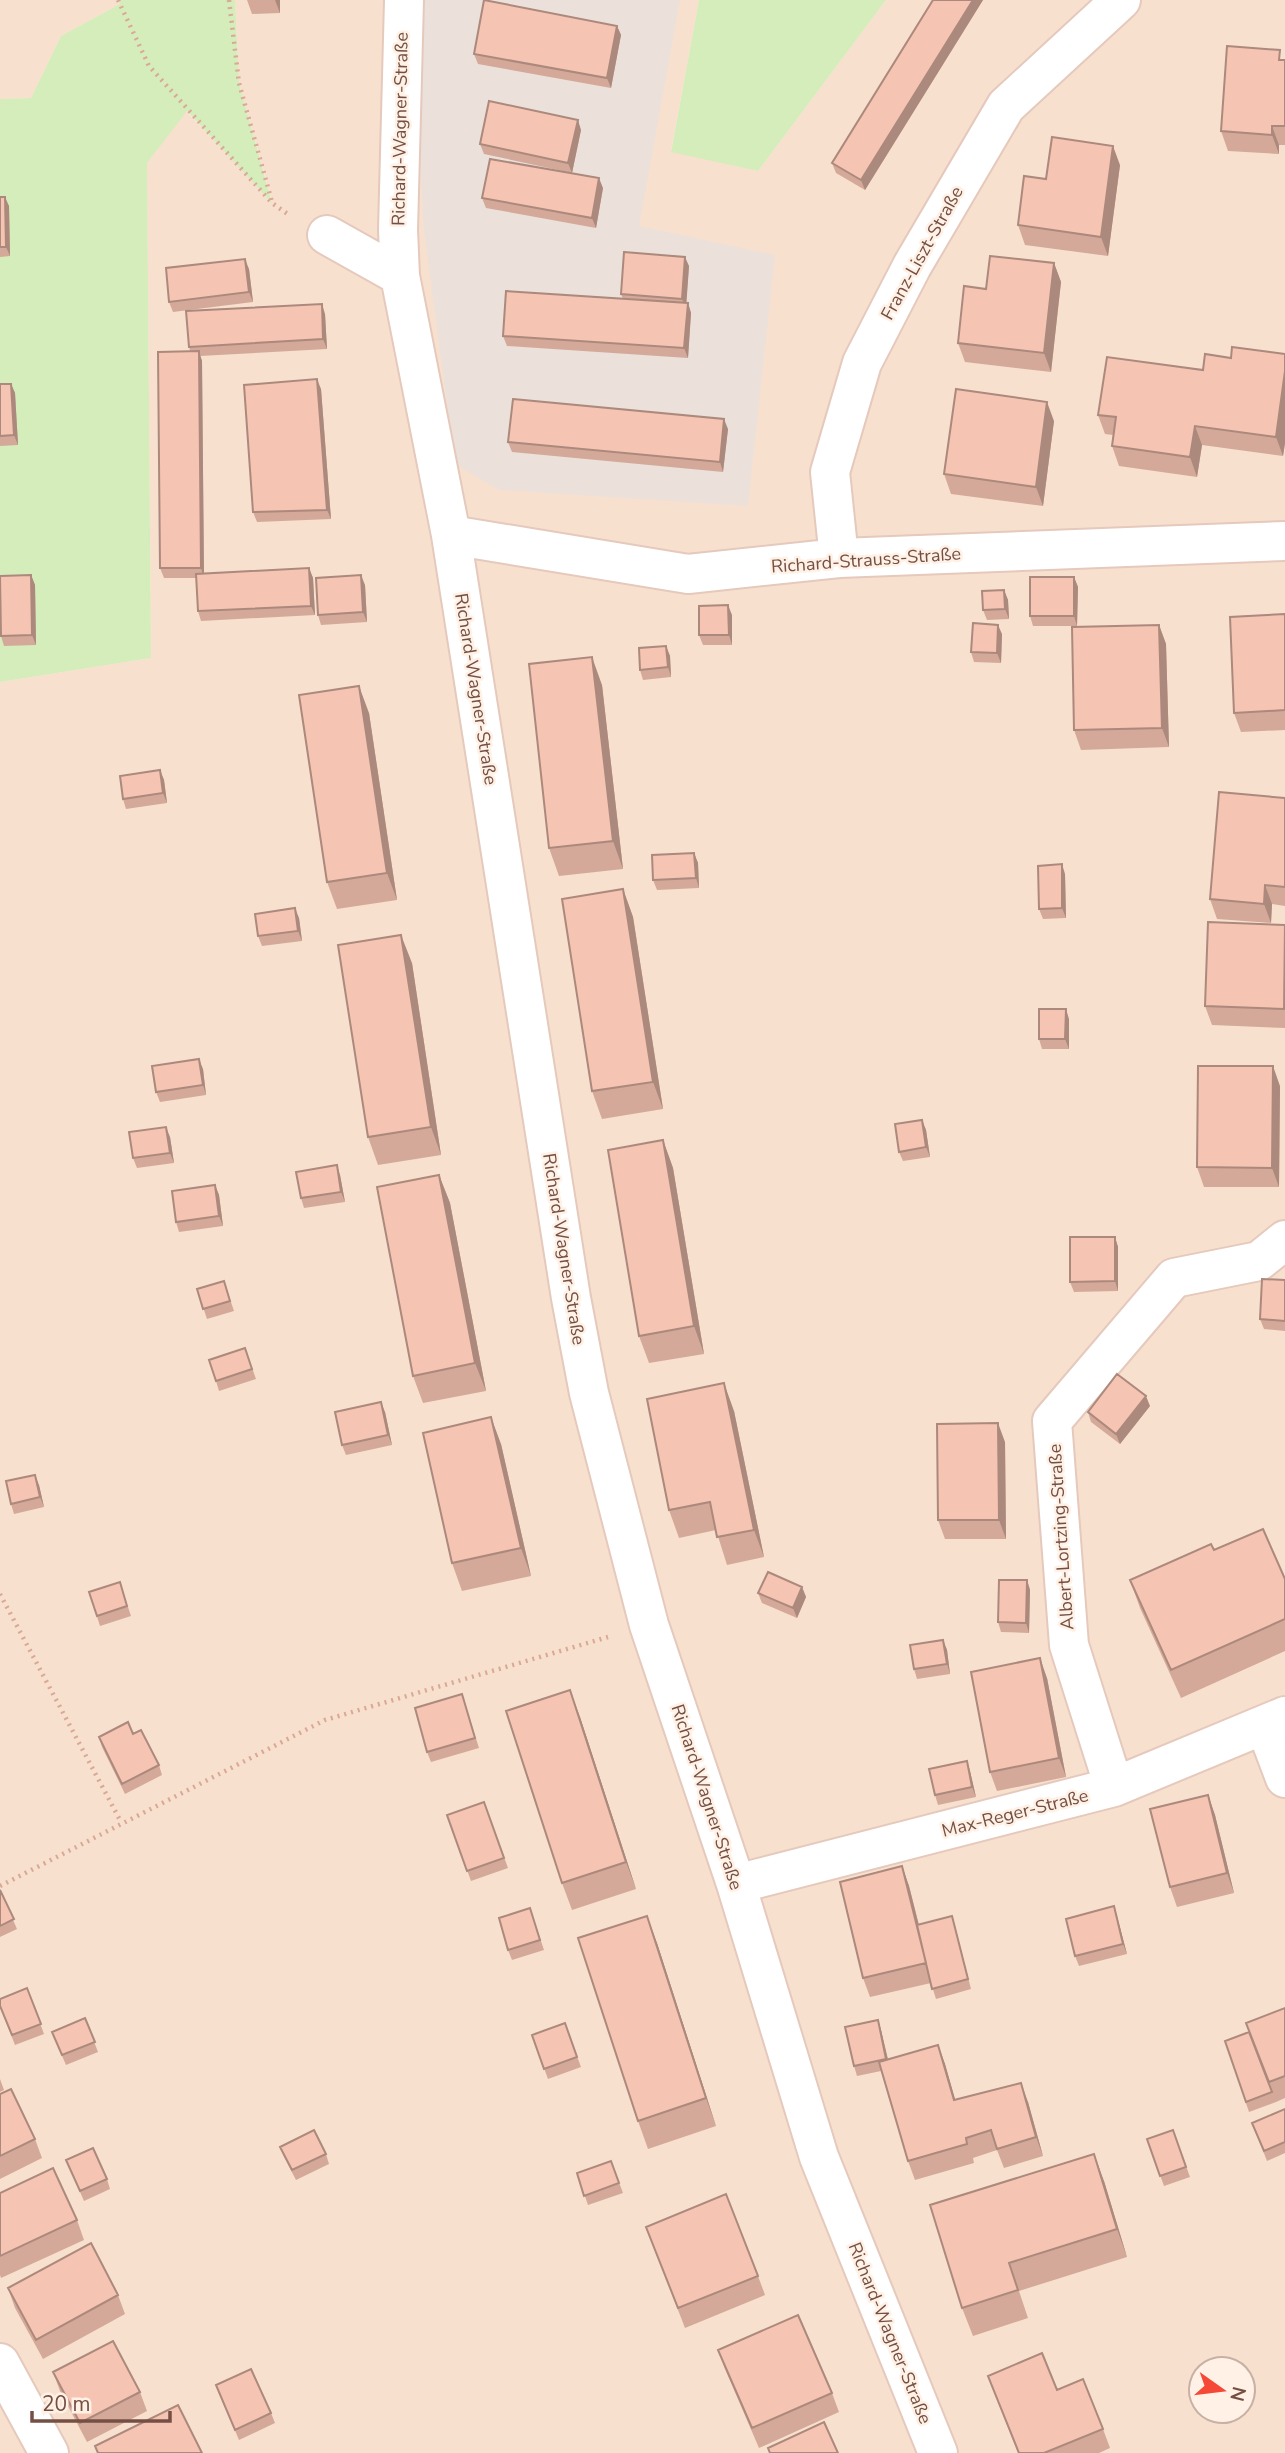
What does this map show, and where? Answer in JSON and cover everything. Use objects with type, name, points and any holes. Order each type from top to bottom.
[{"type":"street","name":"Richard-Wagner-Straße","points":[[404,0],[398,230],[400,276],[451,535],[571,1298],[589,1393],[649,1625],[736,1884],[819,2157],[938,2453]]},
{"type":"street","name":"Franz-Liszt-Straße","points":[[839,558],[830,472],[862,363],[912,266],[1006,106],[1121,0]]},
{"type":"street","points":[[327,235],[400,276]]},
{"type":"street","name":"Richard-Strauss-Straße","points":[[451,535],[688,574],[839,558],[1285,541]]},
{"type":"street","name":"Albert-Lortzing-Straße","points":[[1114,1787],[1069,1645],[1052,1421],[1174,1278],[1259,1261],[1285,1240]]},
{"type":"street","points":[[1275,1721],[1285,1778]]},
{"type":"street","name":"Max-Reger-Straße","points":[[736,1884],[1114,1787],[1275,1721]]},
{"type":"street","points":[[0,2363],[49,2453]]},
{"type":"path","points":[[118,0],[149,66],[272,203],[286,214],[327,235]]},
{"type":"path","points":[[229,0],[239,83],[272,203]]},
{"type":"path","points":[[0,1594],[121,1822]]},
{"type":"path","points":[[0,1886],[325,1720],[649,1625]]},
{"type":"shaded area","points":[[0,0],[118,0],[120,4],[61,36],[31,98],[0,99]]},
{"type":"shaded area","points":[[235,0],[699,0],[671,151],[758,171],[886,0],[1285,0],[1285,2453],[0,2453],[0,682],[151,658],[147,163],[186,111],[272,201],[239,83]]},
{"type":"shaded area","points":[[416,0],[680,0],[639,226],[775,255],[748,506],[499,490],[455,464],[424,231],[413,25]]},
{"type":"green space","points":[[118,0],[235,0],[239,83],[272,203],[187,111],[147,163],[151,658],[0,682],[0,99],[31,98],[61,36],[120,4]]},
{"type":"green space","points":[[699,0],[886,0],[758,171],[671,152]]},
{"type":"building","points":[[484,0],[617,26],[607,78],[474,54]]},
{"type":"building","points":[[933,0],[973,0],[861,180],[832,163]]},
{"type":"building","points":[[1227,46],[1280,50],[1279,60],[1285,60],[1285,126],[1272,126],[1272,135],[1221,131]]},
{"type":"building","points":[[489,101],[578,120],[568,163],[480,144]]},
{"type":"building","points":[[1052,137],[1113,146],[1101,237],[1018,225],[1024,176],[1046,179]]},
{"type":"building","points":[[490,159],[599,178],[592,218],[482,198]]},
{"type":"building","points":[[0,197],[5,197],[6,247],[0,247]]},
{"type":"building","points":[[624,252],[685,257],[682,299],[621,294]]},
{"type":"building","points":[[990,256],[1054,263],[1044,353],[958,343],[964,286],[986,289]]},
{"type":"building","points":[[245,259],[249,292],[169,302],[166,268]]},
{"type":"building","points":[[506,291],[688,303],[684,348],[503,336]]},
{"type":"building","points":[[322,304],[323,339],[189,347],[186,311]]},
{"type":"building","points":[[1232,347],[1285,354],[1276,437],[1195,426],[1190,457],[1112,446],[1116,417],[1098,415],[1107,357],[1203,370],[1205,354],[1231,358]]},
{"type":"building","points":[[199,351],[201,568],[160,568],[158,352]]},
{"type":"building","points":[[317,379],[327,510],[253,512],[244,385]]},
{"type":"building","points":[[0,384],[11,384],[14,435],[0,436]]},
{"type":"building","points":[[956,389],[1047,402],[1036,487],[944,474]]},
{"type":"building","points":[[513,399],[724,419],[720,462],[508,442]]},
{"type":"building","points":[[309,568],[311,606],[198,611],[196,574]]},
{"type":"building","points":[[31,575],[32,635],[1,636],[0,576]]},
{"type":"building","points":[[361,575],[363,612],[318,615],[316,578]]},
{"type":"building","points":[[1030,577],[1074,577],[1074,616],[1030,616]]},
{"type":"building","points":[[1004,590],[1005,609],[983,610],[982,591]]},
{"type":"building","points":[[728,605],[729,635],[699,635],[699,606]]},
{"type":"building","points":[[1285,614],[1285,710],[1234,713],[1230,617]]},
{"type":"building","points":[[973,623],[998,625],[997,653],[971,652]]},
{"type":"building","points":[[1159,625],[1162,728],[1074,730],[1072,627]]},
{"type":"building","points":[[666,646],[668,667],[640,670],[639,648]]},
{"type":"building","points":[[592,657],[613,841],[549,848],[529,664]]},
{"type":"building","points":[[359,686],[387,873],[327,882],[299,695]]},
{"type":"building","points":[[160,770],[163,793],[123,799],[120,776]]},
{"type":"building","points":[[1219,792],[1285,798],[1285,887],[1265,885],[1264,904],[1210,899]]},
{"type":"building","points":[[694,853],[696,878],[653,880],[652,855]]},
{"type":"building","points":[[1062,864],[1062,908],[1039,909],[1038,866]]},
{"type":"building","points":[[623,889],[653,1082],[592,1091],[562,899]]},
{"type":"building","points":[[295,908],[298,931],[258,936],[255,914]]},
{"type":"building","points":[[1208,922],[1285,925],[1284,1009],[1205,1006]]},
{"type":"building","points":[[401,935],[431,1127],[368,1137],[338,945]]},
{"type":"building","points":[[1039,1009],[1066,1009],[1065,1039],[1039,1039]]},
{"type":"building","points":[[199,1059],[203,1085],[156,1092],[152,1066]]},
{"type":"building","points":[[1198,1066],[1273,1066],[1272,1168],[1197,1167]]},
{"type":"building","points":[[922,1120],[926,1147],[899,1152],[895,1124]]},
{"type":"building","points":[[166,1127],[170,1153],[133,1158],[129,1132]]},
{"type":"building","points":[[663,1140],[694,1326],[639,1336],[608,1150]]},
{"type":"building","points":[[337,1165],[341,1192],[301,1198],[296,1172]]},
{"type":"building","points":[[439,1175],[475,1363],[413,1376],[377,1187]]},
{"type":"building","points":[[215,1185],[219,1216],[176,1222],[172,1191]]},
{"type":"building","points":[[1070,1237],[1115,1237],[1115,1281],[1070,1282]]},
{"type":"building","points":[[1262,1279],[1285,1280],[1285,1321],[1260,1319]]},
{"type":"building","points":[[224,1281],[230,1301],[203,1309],[197,1289]]},
{"type":"building","points":[[245,1348],[252,1369],[216,1381],[209,1360]]},
{"type":"building","points":[[1117,1374],[1146,1396],[1116,1434],[1088,1412]]},
{"type":"building","points":[[724,1383],[754,1530],[717,1537],[710,1502],[669,1510],[647,1399]]},
{"type":"building","points":[[381,1402],[388,1435],[342,1445],[335,1412]]},
{"type":"building","points":[[491,1417],[521,1548],[452,1563],[423,1433]]},
{"type":"building","points":[[998,1423],[999,1520],[938,1520],[937,1424]]},
{"type":"building","points":[[35,1475],[40,1497],[11,1504],[6,1481]]},
{"type":"building","points":[[1263,1529],[1285,1579],[1285,1619],[1171,1670],[1130,1580],[1211,1544],[1214,1550]]},
{"type":"building","points":[[768,1572],[802,1587],[793,1608],[758,1593]]},
{"type":"building","points":[[999,1580],[1027,1580],[1026,1623],[998,1622]]},
{"type":"building","points":[[120,1582],[127,1606],[97,1616],[89,1592]]},
{"type":"building","points":[[943,1640],[947,1664],[914,1669],[910,1645]]},
{"type":"building","points":[[1040,1658],[1059,1758],[990,1772],[971,1672]]},
{"type":"building","points":[[570,1690],[626,1862],[562,1883],[506,1711]]},
{"type":"building","points":[[462,1694],[475,1738],[427,1752],[415,1708]]},
{"type":"building","points":[[128,1722],[133,1734],[141,1730],[159,1765],[122,1784],[99,1737]]},
{"type":"building","points":[[967,1761],[972,1787],[935,1795],[929,1769]]},
{"type":"building","points":[[1208,1795],[1227,1873],[1170,1887],[1150,1809]]},
{"type":"building","points":[[484,1802],[504,1858],[467,1871],[447,1815]]},
{"type":"building","points":[[902,1866],[926,1963],[863,1978],[840,1882]]},
{"type":"building","points":[[0,1890],[14,1919],[0,1926]]},
{"type":"building","points":[[1114,1906],[1123,1944],[1075,1956],[1066,1919]]},
{"type":"building","points":[[530,1908],[540,1940],[508,1950],[499,1918]]},
{"type":"building","points":[[647,1916],[706,2098],[638,2121],[578,1938]]},
{"type":"building","points":[[952,1916],[968,1979],[932,1989],[917,1925]]},
{"type":"building","points":[[27,1988],[41,2024],[12,2035],[0,2006],[0,1999]]},
{"type":"building","points":[[1285,2008],[1285,2076],[1269,2082],[1246,2023]]},
{"type":"building","points":[[85,2018],[95,2042],[62,2055],[52,2032]]},
{"type":"building","points":[[878,2020],[886,2059],[854,2066],[845,2027]]},
{"type":"building","points":[[565,2023],[577,2057],[544,2069],[532,2035]]},
{"type":"building","points":[[1249,2032],[1272,2092],[1246,2102],[1225,2041]]},
{"type":"building","points":[[938,2045],[954,2100],[1021,2083],[1036,2137],[997,2149],[991,2130],[966,2138],[967,2144],[908,2161],[879,2062]]},
{"type":"building","points":[[11,2089],[35,2139],[0,2156],[0,2094]]},
{"type":"building","points":[[1285,2109],[1285,2142],[1264,2151],[1252,2123]]},
{"type":"building","points":[[314,2130],[326,2154],[292,2170],[280,2147]]},
{"type":"building","points":[[1173,2130],[1186,2167],[1160,2176],[1147,2139]]},
{"type":"building","points":[[93,2148],[107,2179],[80,2191],[66,2160]]},
{"type":"building","points":[[1094,2154],[1117,2229],[1009,2263],[1018,2290],[962,2308],[930,2205]]},
{"type":"building","points":[[611,2161],[619,2183],[584,2196],[577,2173]]},
{"type":"building","points":[[53,2168],[77,2220],[0,2256],[0,2193]]},
{"type":"building","points":[[726,2194],[758,2276],[678,2308],[646,2227]]},
{"type":"building","points":[[91,2243],[118,2295],[36,2340],[8,2288]]},
{"type":"building","points":[[798,2315],[832,2393],[752,2428],[718,2350]]},
{"type":"building","points":[[113,2341],[140,2392],[80,2423],[53,2372]]},
{"type":"building","points":[[1042,2353],[1057,2390],[1083,2379],[1103,2429],[1044,2453],[1019,2453],[988,2376]]},
{"type":"building","points":[[251,2369],[271,2413],[235,2430],[216,2385]]},
{"type":"building","points":[[178,2405],[202,2453],[98,2453],[95,2446]]},
{"type":"building","points":[[824,2422],[838,2453],[770,2453],[768,2448]]}]
